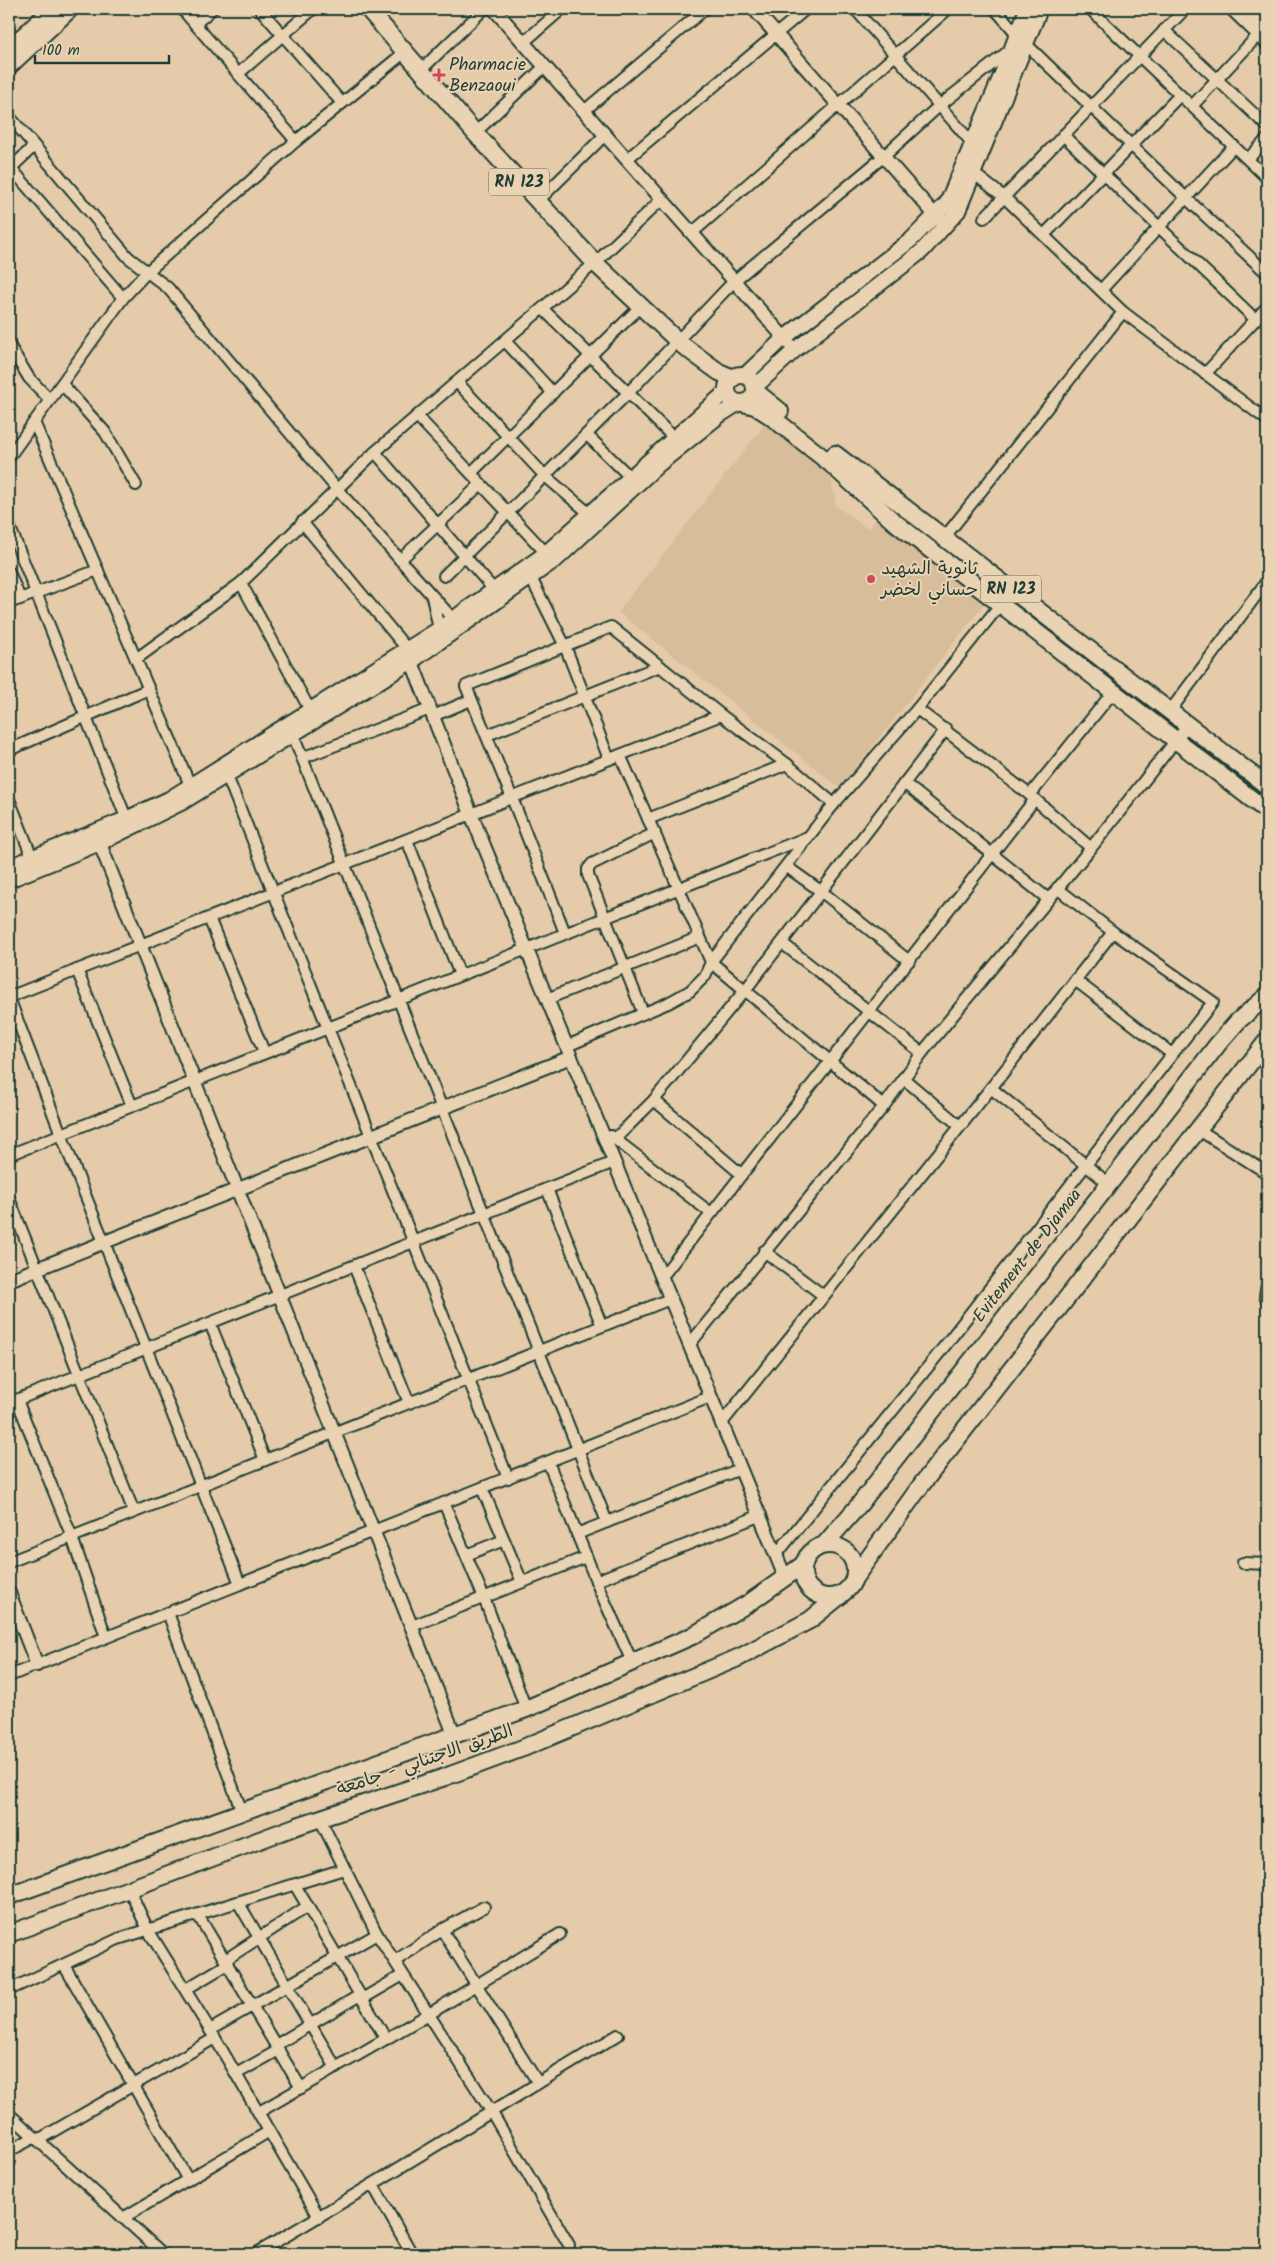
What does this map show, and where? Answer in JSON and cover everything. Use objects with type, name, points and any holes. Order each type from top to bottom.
[{"type":"main road","points":[[9,49],[53,9]]},
{"type":"main road","points":[[9,66],[70,9]]},
{"type":"main road","name":"RN 123","points":[[368,9],[475,133],[595,264],[679,342],[711,376],[741,384],[1267,786]]},
{"type":"main road","points":[[741,403],[732,400],[741,384],[784,338],[911,240],[958,211],[969,170],[973,144],[1012,48],[1022,39],[1027,9]]},
{"type":"main road","points":[[969,170],[1022,39],[1040,9]]},
{"type":"main road","points":[[192,790],[310,710],[409,655],[439,629],[456,624],[494,590],[546,553],[674,438],[741,384],[795,350],[922,251],[941,222]]},
{"type":"main road","points":[[911,240],[922,251]]},
{"type":"main road","points":[[9,880],[128,824],[169,799],[227,776],[293,735],[409,655],[558,558],[658,465],[720,415],[741,403]]},
{"type":"main road","name":"RN 123","points":[[741,403],[755,406],[769,415],[831,464],[892,520],[1267,811]]},
{"type":"main road","points":[[9,867],[32,857],[97,837]]},
{"type":"main road","name":"Evitement de Djamaa","points":[[824,1544],[859,1505],[1228,1032],[1267,996]]},
{"type":"main road","points":[[855,1577],[856,1566],[848,1552],[835,1544],[824,1544],[815,1548],[808,1555],[804,1564],[803,1574],[806,1584],[812,1591],[821,1596],[841,1595],[850,1588],[855,1577],[907,1503],[1267,1041]]},
{"type":"main road","name":"الطريق الاجتنابي - جامعة","points":[[9,1896],[456,1736],[526,1709],[663,1651],[721,1620],[804,1564]]},
{"type":"main road","name":"الطريق الاجتنابي - جامعة","points":[[9,1934],[320,1819],[484,1763],[710,1670],[810,1620],[841,1595]]},
{"type":"street","points":[[182,9],[296,141]]},
{"type":"street","points":[[195,24],[212,9]]},
{"type":"street","points":[[260,9],[342,103]]},
{"type":"street","points":[[238,74],[313,9]]},
{"type":"street","points":[[421,70],[484,9]]},
{"type":"street","points":[[494,9],[795,350]]},
{"type":"street","points":[[524,42],[562,9]]},
{"type":"street","points":[[584,111],[705,9]]},
{"type":"street","points":[[754,9],[941,222]]},
{"type":"street","points":[[627,160],[806,9]]},
{"type":"street","points":[[854,9],[973,144]]},
{"type":"street","points":[[692,233],[948,9]]},
{"type":"street","points":[[995,9],[1022,39],[1131,146],[1267,273]]},
{"type":"street","points":[[1090,9],[1267,178]]},
{"type":"street","points":[[984,218],[1185,9]]},
{"type":"street","points":[[1232,9],[1264,34]]},
{"type":"street","points":[[1246,9],[1264,34]]},
{"type":"street","points":[[1164,30],[1267,126]]},
{"type":"street","points":[[1192,106],[1264,34]]},
{"type":"street","points":[[444,576],[679,342],[734,281],[882,157],[939,106],[1012,48]]},
{"type":"street","points":[[9,457],[124,298],[147,272],[296,141],[405,52]]},
{"type":"street","points":[[475,133],[545,66]]},
{"type":"street","points":[[1044,235],[1180,95]]},
{"type":"street","points":[[9,116],[128,257],[168,288],[336,488],[456,624]]},
{"type":"street","points":[[538,202],[605,135]]},
{"type":"street","points":[[1063,136],[1157,228],[1255,319]]},
{"type":"street","points":[[1248,160],[1267,139]]},
{"type":"street","points":[[34,146],[10,169],[124,298]]},
{"type":"street","points":[[1101,290],[1234,146]]},
{"type":"street","points":[[969,170],[1004,197],[1123,312],[1267,420]]},
{"type":"street","points":[[136,658],[241,583],[336,488],[375,452],[595,264],[662,200]]},
{"type":"street","points":[[471,473],[591,357],[640,306]]},
{"type":"street","points":[[1205,374],[1267,307]]},
{"type":"street","points":[[543,309],[674,438]]},
{"type":"street","points":[[944,538],[1123,312]]},
{"type":"street","points":[[505,341],[554,393]]},
{"type":"street","points":[[9,345],[29,378],[50,400]]},
{"type":"street","points":[[457,382],[545,476],[590,514]]},
{"type":"street","points":[[62,384],[101,427],[136,485]]},
{"type":"street","points":[[417,416],[546,553]]},
{"type":"street","points":[[34,422],[192,790]]},
{"type":"street","points":[[587,435],[630,477]]},
{"type":"street","points":[[375,452],[466,555],[494,590]]},
{"type":"street","points":[[400,560],[481,484]]},
{"type":"street","points":[[302,522],[409,655],[471,814],[785,1577]]},
{"type":"street","points":[[9,524],[128,824]]},
{"type":"street","points":[[9,603],[98,570]]},
{"type":"street","points":[[9,572],[20,599]]},
{"type":"street","points":[[530,578],[565,646],[609,759]]},
{"type":"street","points":[[1170,711],[1267,581]]},
{"type":"street","points":[[241,583],[310,710]]},
{"type":"street","points":[[9,1280],[442,1108],[569,1052],[643,1013],[668,1004],[690,991],[705,976],[711,962],[834,804],[917,709],[1011,590]]},
{"type":"street","points":[[432,596],[439,629]]},
{"type":"street","points":[[565,934],[466,686],[611,627],[720,715],[787,764],[834,804]]},
{"type":"street","points":[[487,735],[660,666]]},
{"type":"street","points":[[9,750],[86,718],[149,688]]},
{"type":"street","points":[[662,1278],[741,1174],[993,853],[1113,692]]},
{"type":"street","points":[[302,758],[471,700]]},
{"type":"street","points":[[917,709],[946,729],[1033,797],[1091,848]]},
{"type":"street","points":[[240,1584],[61,1134],[9,997],[720,715]]},
{"type":"street","points":[[689,1345],[884,1106],[922,1053],[1091,848],[1188,725]]},
{"type":"street","points":[[615,1139],[654,1100],[746,989],[946,729]]},
{"type":"street","points":[[293,735],[606,1522]]},
{"type":"street","points":[[620,755],[711,962],[746,989],[884,1106]]},
{"type":"street","points":[[648,819],[787,764]]},
{"type":"street","points":[[227,776],[508,1478]]},
{"type":"street","points":[[904,783],[1048,898]]},
{"type":"street","points":[[9,799],[32,857]]},
{"type":"street","points":[[643,1013],[588,875],[588,869],[601,859],[654,833]]},
{"type":"street","points":[[97,837],[456,1736]]},
{"type":"street","points":[[9,1155],[808,837]]},
{"type":"street","points":[[406,840],[460,975]]},
{"type":"street","points":[[786,867],[822,892],[909,961]]},
{"type":"street","points":[[776,1555],[940,1352],[1213,1002],[1113,932],[1057,888]]},
{"type":"street","points":[[209,918],[264,1052]]},
{"type":"street","points":[[721,1424],[991,1088],[1113,932]]},
{"type":"street","points":[[547,999],[700,937]]},
{"type":"street","points":[[782,943],[922,1053]]},
{"type":"street","points":[[77,970],[132,1106]]},
{"type":"street","points":[[1074,980],[1172,1054]]},
{"type":"street","points":[[903,1078],[960,1126]]},
{"type":"street","points":[[991,1088],[1109,1184]]},
{"type":"street","points":[[654,1100],[741,1174]]},
{"type":"street","points":[[600,1128],[711,1213]]},
{"type":"street","points":[[1199,1130],[1267,1174]]},
{"type":"street","points":[[106,1637],[72,1537],[13,1401],[614,1162]]},
{"type":"street","points":[[547,1189],[602,1326]]},
{"type":"street","points":[[9,1198],[134,1512]]},
{"type":"street","points":[[764,1251],[824,1296]]},
{"type":"street","points":[[354,1266],[409,1403]]},
{"type":"street","points":[[1267,1284],[1265,1296],[1267,1300]]},
{"type":"street","points":[[9,1562],[670,1299]]},
{"type":"street","points":[[210,1323],[265,1460]]},
{"type":"street","points":[[9,1676],[710,1397]]},
{"type":"street","points":[[548,1462],[596,1581],[633,1664]]},
{"type":"street","points":[[577,1534],[740,1469]]},
{"type":"street","points":[[482,1488],[522,1582]]},
{"type":"street","points":[[444,1503],[484,1598],[526,1709]]},
{"type":"street","points":[[596,1581],[761,1515]]},
{"type":"street","points":[[466,1555],[504,1540]]},
{"type":"street","points":[[412,1626],[586,1557]]},
{"type":"street","points":[[1244,1563],[1267,1564]]},
{"type":"street","points":[[9,1593],[37,1665]]},
{"type":"street","points":[[168,1613],[242,1812]]},
{"type":"street","points":[[320,1819],[377,1934],[491,2111],[569,2245]]},
{"type":"street","points":[[9,1990],[118,1939],[344,1869]]},
{"type":"street","points":[[295,1884],[386,2039]]},
{"type":"street","points":[[129,1889],[148,1930],[259,2112],[268,2132],[319,2217]]},
{"type":"street","points":[[238,1902],[336,2068]]},
{"type":"street","points":[[186,1990],[308,1906]]},
{"type":"street","points":[[395,1961],[442,1930],[484,1907]]},
{"type":"street","points":[[198,1914],[301,2088]]},
{"type":"street","points":[[442,1930],[538,2083]]},
{"type":"street","points":[[9,2151],[133,2085],[253,2006],[377,1934]]},
{"type":"street","points":[[259,2112],[429,2014],[560,1934]]},
{"type":"street","points":[[64,1965],[188,2180]]},
{"type":"street","points":[[236,2074],[278,2048],[310,2023],[404,1975]]},
{"type":"street","points":[[255,2254],[373,2185],[397,2168],[463,2131],[491,2111],[618,2035]]},
{"type":"street","points":[[9,2114],[163,2254]]},
{"type":"street","points":[[123,2218],[268,2132]]},
{"type":"street","points":[[373,2185],[412,2254]]},
{"type":"shaded area","points":[[765,424],[830,475],[836,506],[868,529],[878,517],[988,599],[840,788],[618,612]]},
{"type":"place","name":"Pharmacie Benzaoui","points":[[439,75]]},
{"type":"place","name":"ثانوية الشهيد حساني لخضر","points":[[871,579]]}]
